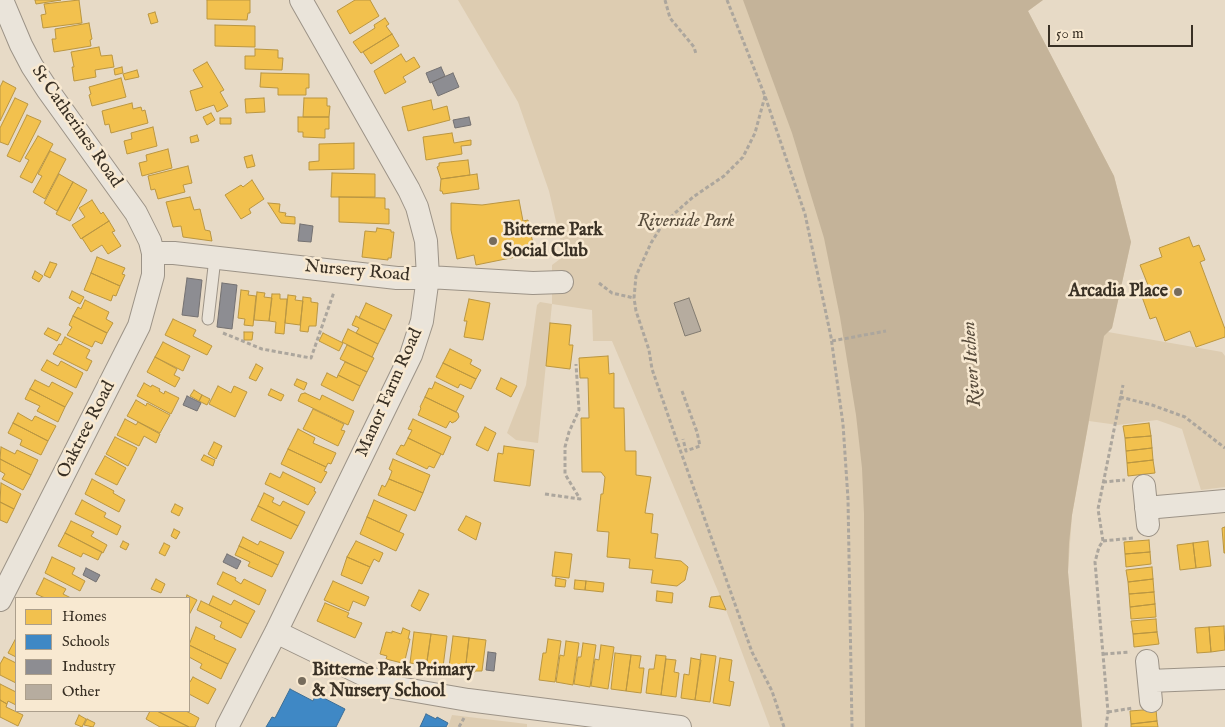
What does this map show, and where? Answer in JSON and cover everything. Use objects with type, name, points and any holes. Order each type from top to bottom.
[{"type":"street","name":"Manor Farm Road","points":[[227,727],[276,632],[411,355],[422,321],[428,277],[426,241],[417,206],[301,0]]},
{"type":"street","name":"St Catherines Road","points":[[3,11],[47,89],[136,213],[154,253]]},
{"type":"street","name":"Nursery Road","points":[[154,253],[174,253],[397,278],[428,277],[533,283],[562,282]]},
{"type":"street","name":"Oaktree Road","points":[[0,600],[139,326],[153,275],[154,253]]},
{"type":"street","points":[[1146,506],[1225,501]]},
{"type":"street","points":[[276,632],[387,686],[468,700],[680,727]]},
{"type":"street","points":[[1149,681],[1225,678]]},
{"type":"lane","points":[[208,319],[215,258]]},
{"type":"path","points":[[665,0],[670,18],[694,47],[696,54]]},
{"type":"path","points":[[727,0],[765,96],[805,214],[832,341],[843,424],[848,499],[852,727]]},
{"type":"path","points":[[765,96],[755,133],[743,158],[724,176],[675,212],[656,235],[644,256],[636,276],[634,298],[636,312],[648,348],[652,369],[677,441],[752,652],[772,691],[784,727]]},
{"type":"path","points":[[223,333],[262,349],[311,358],[335,288],[337,272]]},
{"type":"path","points":[[599,283],[612,293],[634,298]]},
{"type":"path","points":[[832,341],[886,331]]},
{"type":"path","points":[[545,494],[580,499],[565,474],[565,447],[569,432],[579,410],[576,364]]},
{"type":"path","points":[[1106,727],[1108,712],[1095,562],[1099,547],[1103,541],[1098,509],[1123,385]]},
{"type":"path","points":[[677,441],[684,439],[686,451],[700,446],[682,391]]},
{"type":"path","points":[[1120,397],[1138,400],[1185,417],[1225,448]]},
{"type":"green space","name":"Riverside Park","points":[[458,0],[1043,0],[1028,11],[1114,176],[1131,242],[1112,328],[1108,332],[1222,352],[1225,356],[1225,487],[1201,490],[1182,429],[1157,420],[1118,425],[1089,421],[1072,515],[1068,572],[1082,727],[770,727],[726,610],[612,341],[593,341],[592,310],[552,304],[552,265],[564,256],[549,191],[518,102]]},
{"type":"green space","points":[[540,302],[552,304],[538,443],[516,440],[507,433],[526,385],[537,305]]},
{"type":"green space","points":[[452,715],[527,724],[527,727],[448,727]]},
{"type":"water","name":"River Itchen","points":[[743,0],[1043,0],[1028,11],[1114,176],[1131,242],[1112,328],[1104,336],[1072,515],[1069,543],[1068,572],[1082,727],[865,727],[862,468],[856,415],[840,317],[824,238],[792,133]]},
{"type":"building: Homes","points":[[35,0],[61,0],[36,4]]},
{"type":"building: Homes","points":[[79,0],[82,23],[43,28],[41,15],[46,14],[44,4]]},
{"type":"building: Homes","points":[[207,0],[250,0],[250,13],[248,13],[247,20],[207,19]]},
{"type":"building: Homes","points":[[355,0],[370,0],[379,16],[350,34],[337,11]]},
{"type":"building: Homes","points":[[155,12],[158,22],[151,24],[148,14]]},
{"type":"building: Homes","points":[[385,18],[389,24],[386,26],[392,34],[361,53],[353,42],[375,28],[374,25]]},
{"type":"building: Homes","points":[[89,23],[92,39],[90,40],[91,46],[54,52],[52,39],[56,39],[55,29]]},
{"type":"building: Homes","points":[[215,25],[255,26],[255,47],[215,46]]},
{"type":"building: Homes","points":[[392,34],[399,46],[371,64],[363,52]]},
{"type":"building: Homes","points":[[99,47],[101,56],[112,55],[114,67],[95,70],[96,77],[74,81],[71,52]]},
{"type":"building: Homes","points":[[255,49],[278,50],[278,58],[283,58],[282,70],[245,69],[245,56],[255,56]]},
{"type":"building: Homes","points":[[401,54],[406,62],[414,57],[420,67],[403,77],[406,82],[385,94],[374,71]]},
{"type":"building: Homes","points":[[207,62],[224,90],[220,92],[228,106],[217,112],[214,105],[196,111],[190,91],[203,87],[193,70]]},
{"type":"building: Homes","points":[[122,67],[123,73],[115,75],[114,69]]},
{"type":"building: Homes","points":[[137,70],[139,77],[125,80],[123,74]]},
{"type":"building: Homes","points":[[261,73],[309,74],[309,88],[306,88],[306,95],[278,95],[278,88],[260,87]]},
{"type":"building: Homes","points":[[121,78],[126,97],[92,106],[89,87]]},
{"type":"building: Homes","points":[[3,81],[16,88],[0,121],[0,87]]},
{"type":"building: Homes","points":[[15,98],[28,104],[8,145],[0,142],[0,128]]},
{"type":"building: Homes","points":[[264,98],[265,112],[246,113],[245,99]]},
{"type":"building: Homes","points":[[304,98],[327,98],[327,106],[330,106],[329,117],[303,117]]},
{"type":"building: Homes","points":[[431,100],[433,110],[447,106],[450,120],[408,131],[402,107]]},
{"type":"building: Homes","points":[[132,103],[133,109],[141,107],[142,111],[145,110],[148,123],[111,133],[109,124],[105,125],[102,111]]},
{"type":"building: Homes","points":[[211,113],[215,120],[207,125],[203,117]]},
{"type":"building: Homes","points":[[27,115],[41,121],[20,162],[7,156]]},
{"type":"building: Homes","points":[[298,117],[329,117],[329,129],[325,129],[325,138],[303,137],[303,132],[298,132]]},
{"type":"building: Homes","points":[[220,118],[231,118],[231,124],[220,124]]},
{"type":"building: Homes","points":[[153,127],[157,146],[127,154],[124,141],[132,139],[131,133]]},
{"type":"building: Homes","points":[[452,133],[454,143],[471,140],[471,145],[461,146],[462,154],[426,160],[423,137]]},
{"type":"building: Homes","points":[[197,135],[199,141],[191,143],[190,137]]},
{"type":"building: Homes","points":[[38,136],[53,144],[32,183],[20,177],[29,160],[25,158]]},
{"type":"building: Homes","points":[[354,143],[354,169],[309,170],[309,162],[319,161],[319,144]]},
{"type":"building: Homes","points":[[168,149],[172,168],[142,176],[139,163],[147,161],[146,155]]},
{"type":"building: Homes","points":[[50,151],[66,159],[45,199],[33,192],[42,176],[38,174]]},
{"type":"building: Homes","points":[[252,155],[255,166],[247,168],[244,157]]},
{"type":"building: Homes","points":[[468,160],[470,175],[441,179],[437,167],[439,163]]},
{"type":"building: Homes","points":[[188,166],[192,183],[183,185],[185,192],[158,199],[155,189],[151,190],[148,176]]},
{"type":"building: Homes","points":[[332,173],[375,174],[375,197],[331,197]]},
{"type":"building: Homes","points":[[59,174],[73,182],[57,211],[44,203]]},
{"type":"building: Homes","points":[[477,174],[479,189],[443,194],[440,191],[441,179]]},
{"type":"building: Homes","points":[[252,180],[264,199],[249,209],[251,213],[241,219],[225,195],[241,185],[243,187]]},
{"type":"building: Homes","points":[[73,182],[87,190],[70,221],[56,214]]},
{"type":"building: Homes","points":[[190,197],[194,210],[200,209],[205,230],[210,231],[212,241],[183,237],[181,226],[173,227],[166,202]]},
{"type":"building: Homes","points":[[339,197],[385,198],[385,209],[389,209],[389,224],[339,222]]},
{"type":"building: Homes","points":[[92,200],[101,214],[103,212],[109,221],[81,239],[72,225],[85,217],[79,208]]},
{"type":"building: Homes","name":"Bitterne Park Social Club","points":[[519,200],[523,221],[528,220],[535,253],[476,265],[474,255],[457,259],[451,230],[451,203],[482,205]]},
{"type":"building: Homes","points":[[268,203],[280,204],[279,212],[286,213],[285,216],[295,217],[295,224],[281,223]]},
{"type":"building: Homes","points":[[109,221],[115,231],[112,232],[121,246],[108,254],[102,245],[91,252],[82,238]]},
{"type":"building: Homes","points":[[377,228],[394,232],[391,258],[388,258],[388,260],[362,257],[365,231],[376,232]]},
{"type":"building: Homes","name":"Arcadia Place","points":[[1189,237],[1193,247],[1199,245],[1205,260],[1200,262],[1225,329],[1225,337],[1196,347],[1190,331],[1165,341],[1156,317],[1150,319],[1141,294],[1150,290],[1140,265],[1162,257],[1159,248]]},
{"type":"building: Homes","points":[[97,257],[125,268],[122,274],[125,275],[120,286],[91,273]]},
{"type":"building: Homes","points":[[50,262],[57,264],[50,278],[44,275]]},
{"type":"building: Homes","points":[[35,271],[43,276],[39,282],[32,278]]},
{"type":"building: Homes","points":[[91,273],[120,286],[116,296],[113,295],[111,301],[84,290]]},
{"type":"building: Homes","points":[[241,290],[249,291],[248,295],[256,296],[253,326],[244,325],[245,319],[238,318]]},
{"type":"building: Homes","points":[[72,291],[84,297],[80,304],[69,298]]},
{"type":"building: Homes","points":[[257,292],[265,293],[264,297],[272,298],[269,321],[254,320]]},
{"type":"building: Homes","points":[[272,294],[280,294],[280,299],[287,299],[284,334],[275,333],[276,322],[269,321]]},
{"type":"building: Homes","points":[[288,295],[296,296],[295,300],[303,301],[300,325],[285,323]]},
{"type":"building: Homes","points":[[303,297],[311,298],[311,302],[318,303],[316,326],[309,326],[308,332],[300,331]]},
{"type":"building: Homes","points":[[469,299],[490,303],[483,340],[464,337],[467,321],[464,321]]},
{"type":"building: Homes","points":[[85,300],[109,312],[106,319],[113,323],[107,333],[73,316],[78,307],[81,309]]},
{"type":"building: Homes","points":[[366,303],[392,315],[385,330],[359,318]]},
{"type":"building: Homes","points":[[73,316],[107,333],[102,344],[95,341],[92,347],[67,335],[72,327],[69,325]]},
{"type":"building: Homes","points":[[356,316],[385,330],[378,344],[356,333],[359,328],[352,325]]},
{"type":"building: Homes","points":[[173,319],[196,330],[193,336],[212,346],[207,355],[165,335]]},
{"type":"building: Homes","points":[[550,323],[571,325],[569,345],[573,345],[570,369],[546,366]]},
{"type":"building: Homes","points":[[48,328],[61,334],[57,341],[44,334]]},
{"type":"building: Homes","points":[[348,329],[378,344],[372,357],[342,342]]},
{"type":"building: Homes","points":[[244,332],[253,332],[252,340],[244,340]]},
{"type":"building: Homes","points":[[323,333],[343,343],[339,351],[319,341]]},
{"type":"building: Homes","points":[[65,337],[90,350],[86,358],[92,361],[87,371],[53,354]]},
{"type":"building: Homes","points":[[163,342],[190,356],[183,371],[155,357]]},
{"type":"building: Homes","points":[[347,345],[374,358],[367,372],[340,359]]},
{"type":"building: Homes","points":[[450,349],[472,360],[470,364],[481,370],[476,379],[443,363]]},
{"type":"building: Homes","points":[[608,356],[609,374],[614,373],[614,408],[624,408],[625,451],[636,451],[636,475],[651,477],[645,513],[653,514],[651,533],[658,534],[655,558],[681,561],[688,567],[685,580],[677,586],[651,583],[653,570],[629,568],[630,559],[607,557],[609,532],[597,531],[605,477],[601,472],[582,472],[581,418],[589,418],[588,378],[580,378],[579,358]]},
{"type":"building: Homes","points":[[155,357],[177,369],[174,375],[180,378],[175,387],[147,372]]},
{"type":"building: Homes","points":[[47,360],[58,366],[61,361],[83,373],[76,388],[41,370]]},
{"type":"building: Homes","points":[[345,362],[367,372],[360,386],[338,375]]},
{"type":"building: Homes","points":[[443,363],[476,379],[471,389],[460,384],[458,388],[436,377]]},
{"type":"building: Homes","points":[[256,364],[263,368],[256,381],[249,378]]},
{"type":"building: Homes","points":[[327,373],[337,378],[338,375],[360,386],[353,401],[321,385]]},
{"type":"building: Homes","points":[[501,378],[517,386],[511,397],[496,389]]},
{"type":"building: Homes","points":[[297,379],[307,383],[304,390],[294,385]]},
{"type":"building: Homes","points":[[35,380],[49,387],[52,382],[73,393],[65,407],[30,389]]},
{"type":"building: Homes","points":[[435,382],[464,396],[456,412],[425,397],[429,388],[432,389]]},
{"type":"building: Homes","points":[[144,383],[160,389],[159,391],[164,394],[165,391],[179,398],[171,414],[137,396]]},
{"type":"building: Homes","points":[[218,386],[231,393],[234,386],[247,392],[235,417],[209,404]]},
{"type":"building: Homes","points":[[30,389],[65,407],[58,422],[37,411],[40,406],[25,399]]},
{"type":"building: Homes","points":[[271,389],[284,395],[281,401],[268,395]]},
{"type":"building: Homes","points":[[194,390],[202,395],[199,401],[190,396]]},
{"type":"building: Homes","points":[[305,393],[320,400],[322,395],[354,411],[348,425],[298,401],[301,394]]},
{"type":"building: Homes","points":[[202,395],[210,399],[207,405],[199,401]]},
{"type":"building: Homes","points":[[425,397],[458,413],[459,417],[452,423],[450,421],[446,428],[418,415]]},
{"type":"building: Homes","points":[[136,400],[146,406],[147,403],[170,415],[160,433],[127,416]]},
{"type":"building: Homes","points":[[313,409],[344,424],[341,430],[345,431],[338,446],[303,429]]},
{"type":"building: Homes","points":[[18,413],[32,421],[35,416],[56,426],[48,441],[13,423]]},
{"type":"building: Homes","points":[[125,419],[136,425],[138,422],[160,434],[156,443],[144,436],[139,446],[117,435]]},
{"type":"building: Homes","points":[[413,419],[451,437],[443,455],[408,438],[412,430],[408,429]]},
{"type":"building: Homes","points":[[13,423],[48,441],[41,455],[20,445],[22,440],[8,433]]},
{"type":"building: Homes","points":[[1149,423],[1151,436],[1125,438],[1123,426]]},
{"type":"building: Homes","points":[[485,427],[496,433],[488,451],[476,445]]},
{"type":"building: Homes","points":[[298,429],[315,438],[313,443],[336,453],[331,464],[328,463],[326,467],[288,449]]},
{"type":"building: Homes","points":[[1151,436],[1152,448],[1126,451],[1125,438]]},
{"type":"building: Homes","points":[[115,437],[137,448],[128,466],[106,454]]},
{"type":"building: Homes","points":[[408,438],[441,454],[434,468],[429,466],[427,469],[396,454],[401,445],[404,446]]},
{"type":"building: Homes","points":[[214,442],[222,446],[216,459],[208,454]]},
{"type":"building: Homes","points":[[504,446],[534,450],[530,486],[494,481],[498,453],[503,454]]},
{"type":"building: Homes","points":[[1,447],[15,454],[17,450],[38,460],[31,475],[0,459]]},
{"type":"building: Homes","points":[[1152,448],[1153,460],[1127,463],[1126,451]]},
{"type":"building: Homes","points":[[288,449],[326,467],[324,471],[327,472],[321,483],[281,464]]},
{"type":"building: Homes","points":[[204,455],[215,460],[213,466],[201,460]]},
{"type":"building: Homes","points":[[105,456],[126,468],[117,485],[95,474]]},
{"type":"building: Homes","points":[[0,459],[31,475],[23,490],[2,479],[5,474],[0,471]]},
{"type":"building: Homes","points":[[393,459],[430,475],[423,493],[389,479],[392,471],[389,469]]},
{"type":"building: Homes","points":[[1153,460],[1155,473],[1128,476],[1127,463]]},
{"type":"building: Homes","points":[[283,472],[315,488],[314,491],[316,492],[308,505],[265,484],[270,473],[280,478]]},
{"type":"building: Homes","points":[[92,479],[114,491],[113,493],[125,500],[119,512],[85,494]]},
{"type":"building: Homes","points":[[389,479],[423,493],[415,511],[378,495],[382,485],[385,487]]},
{"type":"building: Homes","points":[[1,483],[21,494],[14,509],[0,502]]},
{"type":"building: Homes","points":[[264,493],[274,498],[272,502],[280,506],[283,501],[305,512],[298,526],[258,506]]},
{"type":"building: Homes","points":[[82,500],[106,513],[104,517],[121,526],[117,535],[75,514]]},
{"type":"building: Homes","points":[[374,500],[407,515],[399,532],[367,517]]},
{"type":"building: Homes","points":[[0,502],[14,509],[7,523],[0,520]]},
{"type":"building: Homes","points":[[175,504],[183,508],[179,516],[171,512]]},
{"type":"building: Homes","points":[[258,506],[298,526],[291,539],[251,520]]},
{"type":"building: Homes","points":[[466,516],[481,523],[476,540],[458,530]]},
{"type":"building: Homes","points":[[367,517],[404,534],[396,551],[360,534]]},
{"type":"building: Homes","points":[[71,521],[94,532],[91,536],[107,545],[103,553],[65,533]]},
{"type":"building: Homes","points":[[1225,527],[1225,553],[1224,553],[1222,528]]},
{"type":"building: Homes","points":[[174,529],[180,532],[176,539],[171,536]]},
{"type":"building: Homes","points":[[65,533],[102,552],[98,560],[83,553],[81,557],[58,546]]},
{"type":"building: Homes","points":[[243,537],[258,545],[260,541],[284,552],[278,565],[239,546]]},
{"type":"building: Homes","points":[[1149,540],[1150,552],[1125,554],[1124,542]]},
{"type":"building: Homes","points":[[123,541],[129,544],[126,550],[120,547]]},
{"type":"building: Homes","points":[[356,541],[383,553],[379,562],[374,559],[370,567],[347,557]]},
{"type":"building: Homes","points":[[1208,541],[1211,566],[1196,568],[1193,543]]},
{"type":"building: Homes","points":[[164,543],[170,546],[165,556],[159,553]]},
{"type":"building: Homes","points":[[1193,543],[1196,568],[1180,570],[1177,545]]},
{"type":"building: Homes","points":[[239,546],[278,565],[272,577],[248,566],[250,562],[235,555]]},
{"type":"building: Homes","points":[[555,552],[572,554],[569,578],[552,576]]},
{"type":"building: Homes","points":[[1150,552],[1151,564],[1126,567],[1125,554]]},
{"type":"building: Homes","points":[[52,557],[75,568],[72,574],[85,581],[80,591],[45,573]]},
{"type":"building: Homes","points":[[347,557],[370,567],[362,584],[341,575]]},
{"type":"building: Homes","points":[[1152,567],[1153,579],[1128,582],[1126,570]]},
{"type":"building: Homes","points":[[223,572],[236,578],[235,580],[241,584],[244,579],[266,590],[259,605],[217,584]]},
{"type":"building: Homes","points":[[44,578],[66,589],[63,594],[69,597],[43,597],[36,594]]},
{"type":"building: Homes","points":[[556,578],[566,580],[565,587],[555,586]]},
{"type":"building: Homes","points":[[156,579],[165,584],[161,593],[151,589]]},
{"type":"building: Homes","points":[[1153,579],[1154,592],[1129,594],[1128,582]]},
{"type":"building: Homes","points":[[575,580],[586,581],[585,590],[574,589]]},
{"type":"building: Homes","points":[[333,581],[369,597],[365,606],[353,601],[349,611],[324,600]]},
{"type":"building: Homes","points":[[586,581],[604,583],[603,592],[585,590]]},
{"type":"building: Homes","points":[[419,590],[429,594],[420,611],[411,606]]},
{"type":"building: Homes","points":[[657,591],[673,593],[672,603],[656,601]]},
{"type":"building: Homes","points":[[1154,592],[1155,604],[1130,607],[1129,594]]},
{"type":"building: Homes","points":[[187,595],[197,600],[190,613],[190,597],[186,597]]},
{"type":"building: Homes","points":[[213,596],[231,605],[234,600],[255,611],[248,624],[209,605]]},
{"type":"building: Homes","points":[[720,596],[726,610],[709,607],[711,597]]},
{"type":"building: Homes","points":[[201,601],[248,624],[241,638],[220,627],[222,622],[197,610]]},
{"type":"building: Homes","points":[[325,603],[349,613],[347,617],[362,623],[355,638],[317,621]]},
{"type":"building: Homes","points":[[1155,604],[1156,617],[1131,619],[1130,607]]},
{"type":"building: Homes","points":[[1156,619],[1157,632],[1133,634],[1131,621]]},
{"type":"building: Homes","points":[[1224,626],[1225,650],[1211,652],[1209,627]]},
{"type":"building: Homes","points":[[196,627],[215,636],[214,639],[236,649],[228,664],[190,645]]},
{"type":"building: Homes","points":[[1209,627],[1211,652],[1197,653],[1195,628]]},
{"type":"building: Homes","points":[[403,628],[410,631],[405,660],[402,663],[386,659],[387,656],[380,654],[386,632],[392,633],[392,631],[401,634]]},
{"type":"building: Homes","points":[[414,632],[431,634],[426,668],[410,663]]},
{"type":"building: Homes","points":[[1157,632],[1159,644],[1134,647],[1133,634]]},
{"type":"building: Homes","points":[[431,634],[447,636],[443,667],[436,666],[436,669],[426,668]]},
{"type":"building: Homes","points":[[453,636],[469,638],[465,672],[456,671],[456,668],[449,667]]},
{"type":"building: Homes","points":[[469,638],[486,640],[482,671],[475,671],[474,673],[465,672]]},
{"type":"building: Homes","points":[[548,639],[561,641],[555,682],[539,680],[543,653],[546,653]]},
{"type":"building: Homes","points":[[15,640],[15,656],[8,653]]},
{"type":"building: Homes","points":[[566,641],[579,643],[573,685],[556,682],[560,655],[564,656]]},
{"type":"building: Homes","points":[[583,643],[596,645],[590,687],[574,684],[578,657],[581,657]]},
{"type":"building: Homes","points":[[190,645],[228,664],[221,679],[200,668],[202,664],[190,658]]},
{"type":"building: Homes","points":[[601,645],[614,647],[608,689],[591,686],[595,659],[599,660]]},
{"type":"building: Homes","points":[[615,653],[631,655],[626,691],[611,689]]},
{"type":"building: Homes","points":[[701,654],[716,656],[710,702],[695,700]]},
{"type":"building: Homes","points":[[631,655],[641,656],[639,668],[644,668],[641,693],[626,691]]},
{"type":"building: Homes","points":[[656,655],[666,656],[661,695],[646,693],[649,669],[654,669]]},
{"type":"building: Homes","points":[[4,657],[15,662],[15,682],[0,675],[0,664]]},
{"type":"building: Homes","points":[[691,658],[701,660],[695,700],[681,698],[684,674],[689,675]]},
{"type":"building: Homes","points":[[720,658],[732,660],[729,681],[734,682],[730,706],[713,703]]},
{"type":"building: Homes","points":[[666,659],[676,660],[674,672],[679,673],[676,697],[661,695]]},
{"type":"building: Homes","points":[[193,677],[216,689],[208,704],[190,695],[190,682]]},
{"type":"building: Homes","points":[[0,684],[15,692],[15,704],[8,701],[7,704],[0,700]]},
{"type":"building: Homes","points":[[0,700],[7,704],[6,707],[23,715],[18,726],[0,717]]},
{"type":"building: Homes","points":[[1156,709],[1157,721],[1131,724],[1130,711]]},
{"type":"building: Homes","points":[[150,712],[159,712],[189,727],[160,727],[146,719]]},
{"type":"building: Homes","points":[[159,712],[188,712],[199,718],[195,727],[189,727]]},
{"type":"building: Homes","points":[[79,715],[86,719],[82,727],[75,724]]},
{"type":"building: Homes","points":[[87,719],[95,723],[93,727],[84,725]]},
{"type":"building: Homes","points":[[1157,721],[1158,727],[1131,727],[1131,724]]},
{"type":"building: Schools","points":[[290,689],[313,701],[316,694],[345,709],[336,727],[266,727],[272,717],[275,718]]},
{"type":"building: Schools","points":[[426,714],[448,723],[446,727],[420,727]]},
{"type":"building: Industry","points":[[441,67],[445,76],[430,83],[426,73]]},
{"type":"building: Industry","points":[[453,73],[459,87],[438,96],[432,82]]},
{"type":"building: Industry","points":[[469,117],[471,125],[455,128],[453,120]]},
{"type":"building: Industry","points":[[300,224],[313,226],[311,242],[298,241]]},
{"type":"building: Industry","points":[[187,278],[202,280],[198,317],[182,315]]},
{"type":"building: Industry","points":[[222,283],[237,285],[232,329],[217,327]]},
{"type":"building: Industry","points":[[187,396],[201,403],[197,411],[183,405]]},
{"type":"building: Industry","points":[[227,554],[241,561],[237,569],[223,562]]},
{"type":"building: Industry","points":[[86,568],[100,575],[96,582],[83,575]]},
{"type":"building: Industry","points":[[488,652],[496,653],[494,671],[486,670]]},
{"type":"building: Other","points":[[689,298],[701,331],[685,336],[674,303]]},
{"type":"place","name":"Bitterne Park Social Club","points":[[493,241]]},
{"type":"place","name":"Arcadia Place","points":[[1178,292]]},
{"type":"place","name":"Bitterne Park Primary & Nursery School","points":[[302,681]]}]
